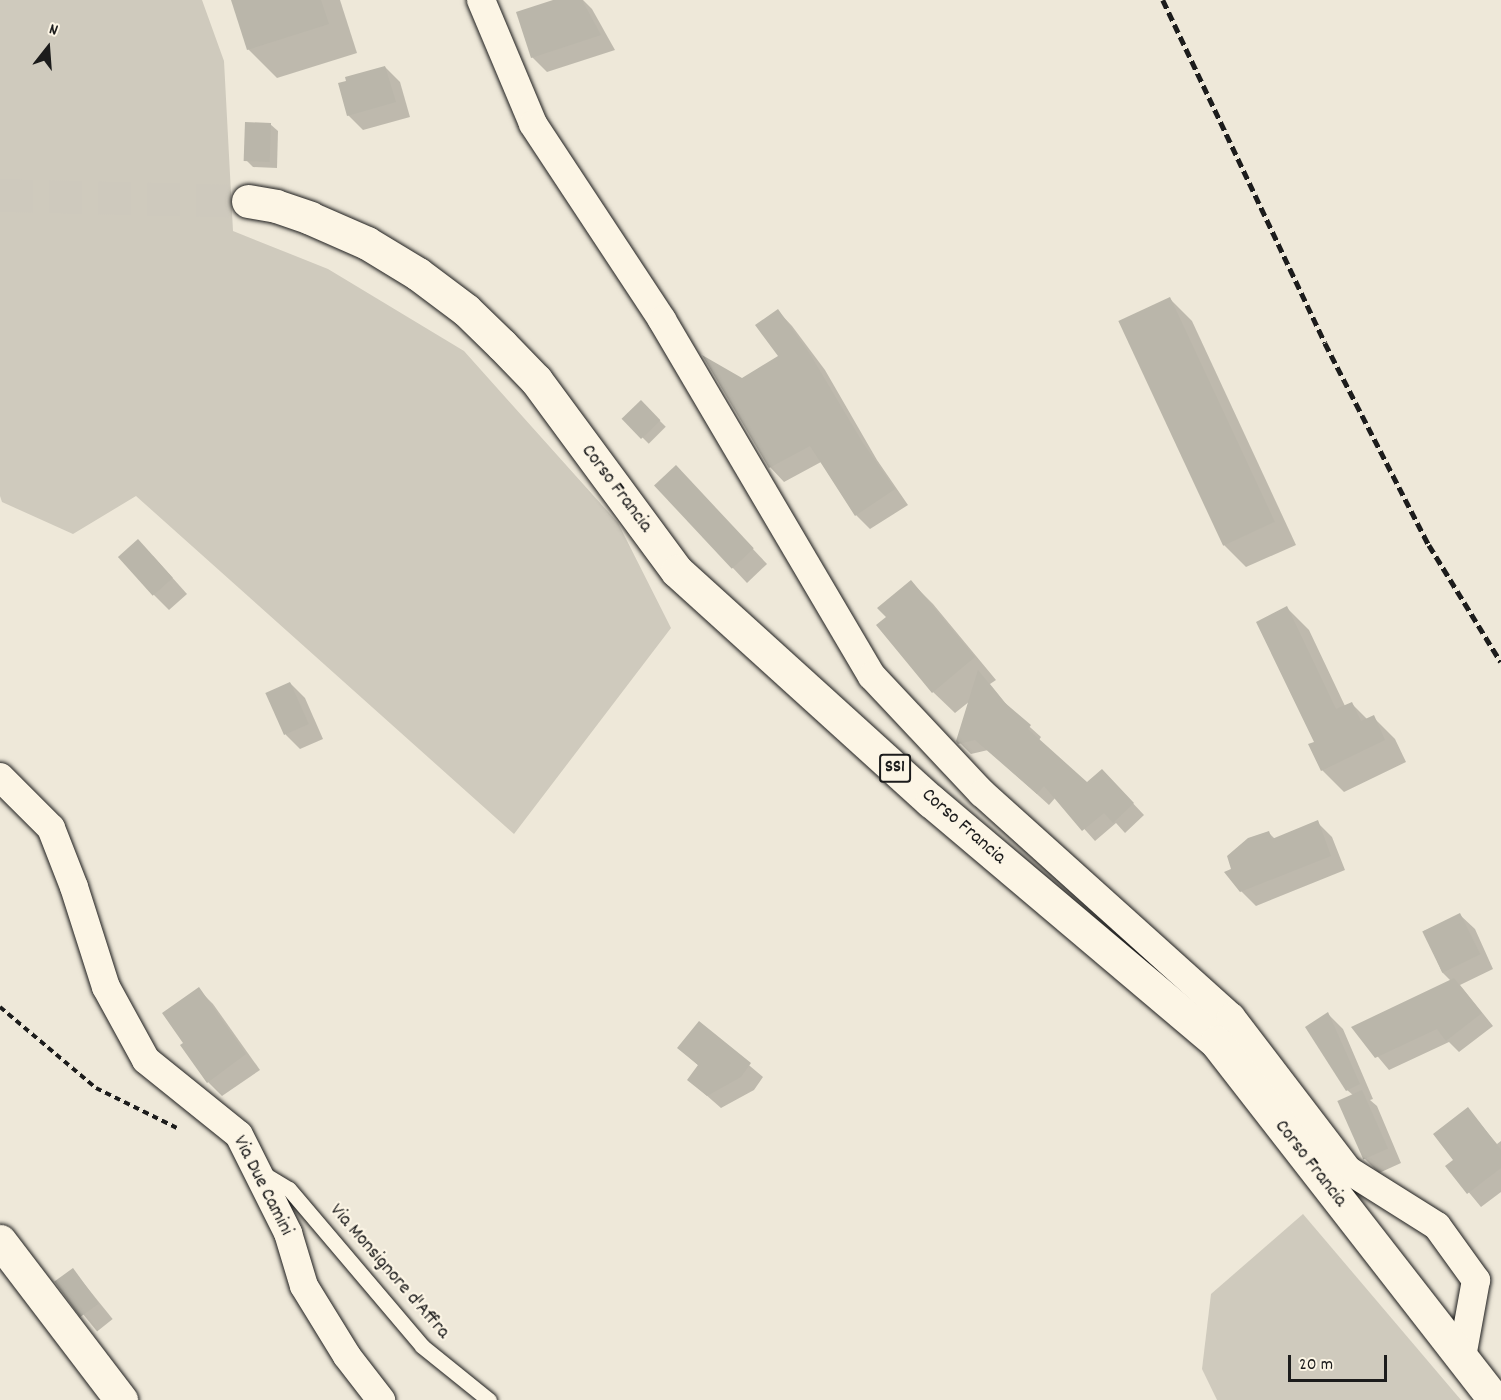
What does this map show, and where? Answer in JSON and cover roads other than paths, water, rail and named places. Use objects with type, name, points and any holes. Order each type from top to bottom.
[{"type":"main road","name":"Corso Francia","points":[[248,201],[276,206],[367,243],[418,274],[466,310],[536,380],[677,571],[932,801],[1216,1042],[1495,1400]]},
{"type":"main road","points":[[0,1241],[121,1400]]},
{"type":"street","points":[[481,0],[533,124],[662,320],[872,676],[982,793],[1231,1017],[1348,1170],[1437,1226],[1476,1280],[1462,1358]]},
{"type":"street","name":"Via Due Camini","points":[[0,777],[51,828],[74,887],[106,987],[146,1060],[239,1135],[288,1233],[304,1286],[346,1356],[381,1400]]},
{"type":"lane","name":"Via Monsignore d'Affra","points":[[259,1172],[289,1190],[422,1346],[489,1400]]},
{"type":"tunnel","points":[[0,195],[248,201]]},
{"type":"railway","points":[[1163,0],[1325,343],[1429,545],[1501,662]]}]
